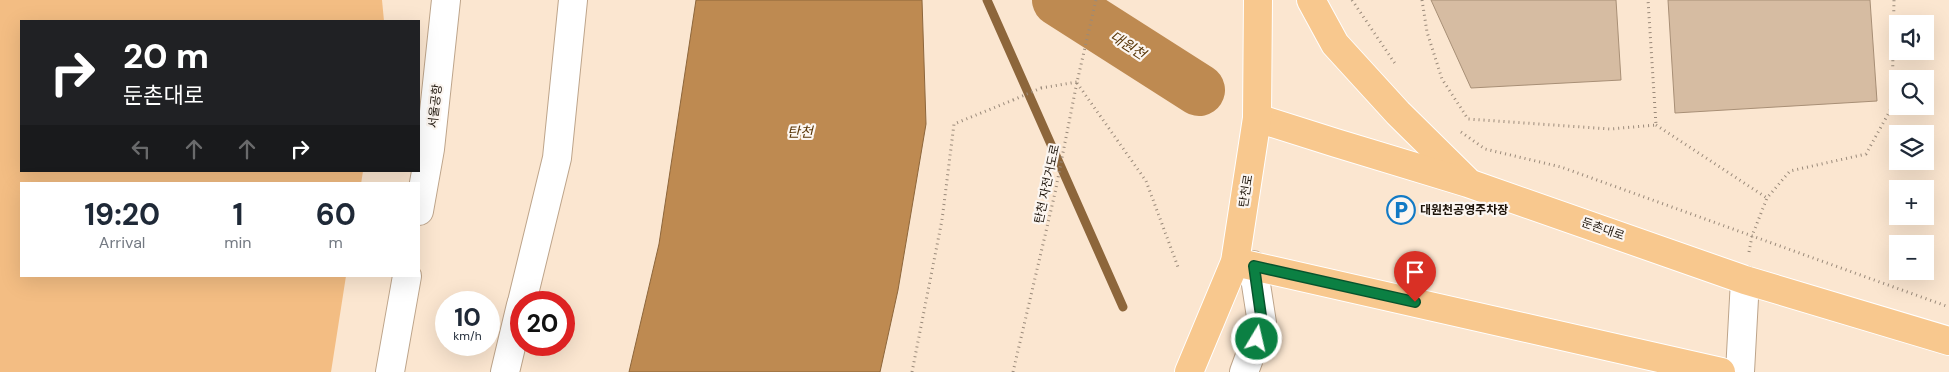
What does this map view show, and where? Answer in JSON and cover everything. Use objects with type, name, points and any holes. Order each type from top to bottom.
[{"type":"main road","name":"탄천로","points":[[1189,372],[1244,264],[1257,118],[1258,0]]},
{"type":"main road","points":[[1311,0],[1335,44],[1398,113],[1468,183]]},
{"type":"main road","name":"둔촌대로","points":[[1257,118],[1468,183],[1745,280],[1949,341]]},
{"type":"main road","points":[[1244,264],[1721,372]]},
{"type":"street","name":"서울공항","points":[[420,205],[430,149],[446,0]]},
{"type":"street","points":[[525,291],[557,158],[573,0]]},
{"type":"street","points":[[1244,264],[1262,323],[1244,372]]},
{"type":"street","points":[[390,372],[407,277]]},
{"type":"street","points":[[1740,372],[1745,280]]},
{"type":"street","points":[[505,372],[510,352]]},
{"type":"path","name":"탄천 자전거도로","points":[[1013,372],[1055,192],[1096,0]]},
{"type":"path","points":[[1352,0],[1402,72]]},
{"type":"path","points":[[1422,0],[1427,32],[1442,79],[1468,119],[1610,129],[1656,125],[1767,198]]},
{"type":"path","points":[[1648,0],[1656,125]]},
{"type":"path","points":[[1745,280],[1752,236],[1767,198],[1790,171],[1866,154],[1892,107],[1894,0]]},
{"type":"path","points":[[912,372],[942,220],[954,124],[1041,88],[1077,82],[1146,181],[1178,267]]},
{"type":"path","points":[[1455,128],[1485,149],[1562,167],[1949,308]]},
{"type":"shaded area","points":[[0,0],[382,0],[384,20],[20,20],[20,172],[363,172],[361,182],[20,182],[20,277],[346,277],[331,372],[0,372]]},
{"type":"water","name":"탄천","points":[[696,0],[922,0],[926,124],[898,290],[880,372],[629,372],[659,244]]},
{"type":"building","points":[[1431,0],[1616,0],[1621,80],[1471,88]]},
{"type":"building","points":[[1668,0],[1870,0],[1877,101],[1675,113]]},
{"type":"waterway","points":[[987,0],[1123,307]]},
{"type":"waterway","name":"대원천","points":[[1058,0],[1199,90]]},
{"type":"place","name":"대원천공영주차장","points":[[1401,210]]},
{"type":"route","points":[[1257,339],[1262,323],[1254,266],[1415,302]]}]
